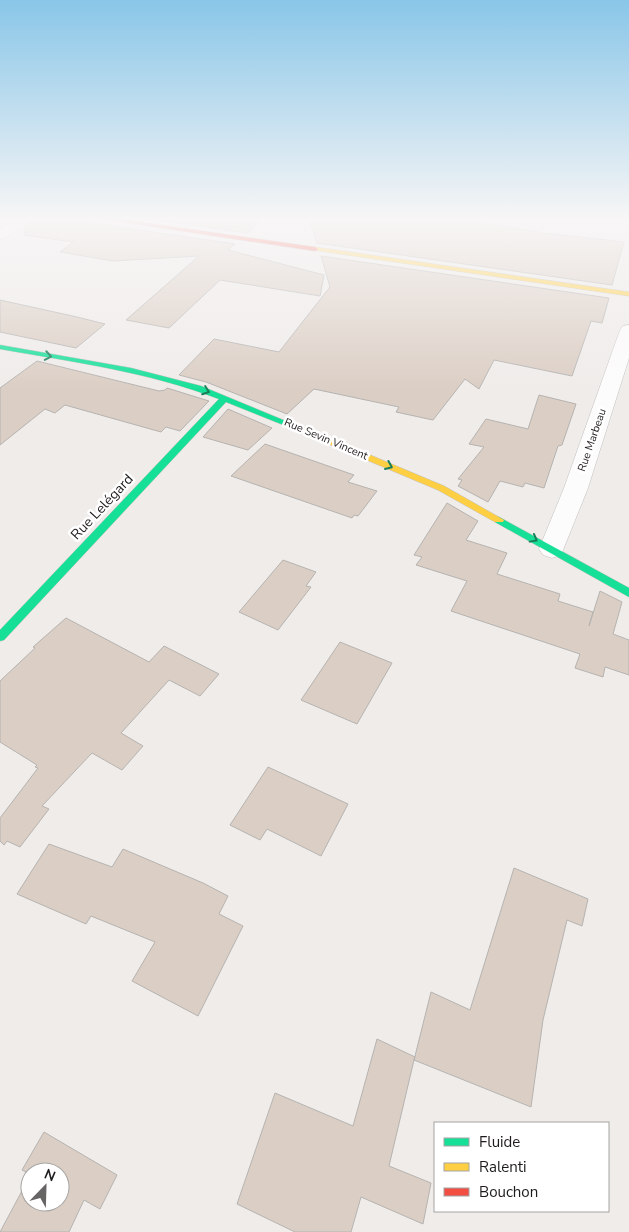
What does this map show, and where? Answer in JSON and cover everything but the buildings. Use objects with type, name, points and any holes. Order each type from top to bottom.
[{"type":"street","points":[[500,275],[629,294]]},
{"type":"street","name":"Rue Marbeau","points":[[552,549],[576,488],[629,330]]},
{"type":"street","name":"Rue Sevin Vincent","points":[[0,347],[131,370],[198,388],[226,398],[441,488],[629,593]]},
{"type":"street","name":"Rue Lelégard","points":[[0,636],[226,398]]},
{"type":"traffic: fast","points":[[0,347],[131,370],[198,388],[289,424]]},
{"type":"traffic: fast","points":[[0,637],[225,398]]},
{"type":"traffic: fast","points":[[499,520],[629,593]]},
{"type":"traffic: slow","points":[[500,275],[629,294]]},
{"type":"traffic: slow","points":[[289,424],[441,488],[499,520]]}]
